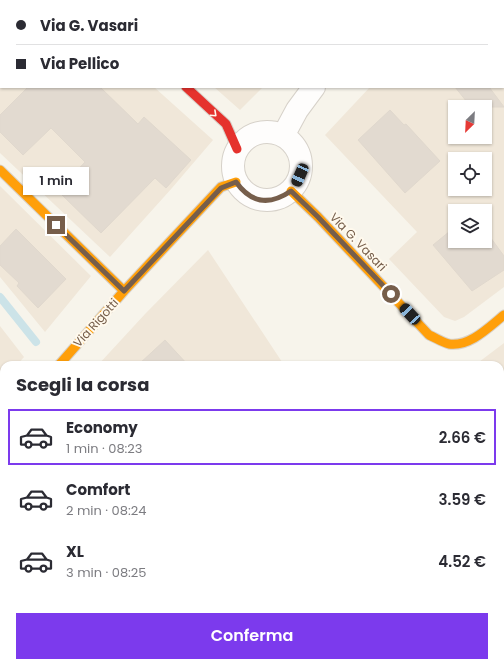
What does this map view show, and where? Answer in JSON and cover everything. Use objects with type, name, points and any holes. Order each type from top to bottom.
[{"type":"street","points":[[187,88],[226,124],[237,149]]},
{"type":"street","points":[[282,136],[297,110],[313,88]]},
{"type":"street","points":[[262,132],[273,132],[282,136],[290,141],[296,148],[300,157],[300,175],[296,184],[291,191],[282,197],[272,200],[261,200],[251,197],[242,190],[236,182],[232,165],[237,149],[248,138],[262,132]]},
{"type":"street","points":[[0,170],[124,291]]},
{"type":"street","name":"Via Rigotti","points":[[63,361],[124,291],[221,188],[236,182]]},
{"type":"street","name":"Via G. Vasari","points":[[291,191],[318,217],[429,335],[445,343],[455,344],[467,342],[504,315]]},
{"type":"shaded area","points":[[0,88],[155,88],[213,140],[110,257],[0,153]]},
{"type":"shaded area","points":[[215,88],[262,88],[240,110]]},
{"type":"shaded area","points":[[369,88],[504,88],[504,287],[464,317],[455,321],[444,317],[389,259],[417,232],[325,135]]},
{"type":"shaded area","points":[[0,186],[91,276],[45,332],[0,277]]},
{"type":"shaded area","points":[[208,250],[281,361],[102,361],[145,314]]},
{"type":"shaded area","points":[[0,326],[24,357],[20,361],[0,361]]},
{"type":"shaded area","points":[[504,343],[504,361],[480,361]]},
{"type":"building","points":[[27,88],[101,88],[138,124],[144,117],[191,160],[166,188],[155,178],[101,233],[61,194],[71,183],[68,180],[85,162],[51,128],[23,155],[0,132],[0,115]]},
{"type":"building","points":[[456,88],[490,88],[504,107],[492,107],[492,100],[465,100]]},
{"type":"building","points":[[390,110],[404,125],[406,124],[440,161],[405,193],[358,140]]},
{"type":"building","points":[[16,229],[66,279],[38,308],[17,286],[19,283],[0,265],[0,246]]},
{"type":"building","points":[[448,233],[448,248],[492,248],[492,240],[504,256],[504,270],[472,291],[433,245]]},
{"type":"building","points":[[165,340],[184,361],[142,361]]},
{"type":"waterway","points":[[0,297],[36,342]]},
{"type":"traffic: slow","points":[[0,170],[124,291]]},
{"type":"traffic: slow","points":[[63,361],[124,291],[221,187],[236,182]]},
{"type":"traffic: slow","points":[[291,191],[318,217],[429,335],[449,344],[457,344],[479,335],[504,315]]},
{"type":"traffic: jam","points":[[187,88],[226,124],[237,149]]},
{"type":"route","points":[[56,225],[124,291],[221,188],[236,182],[242,190],[251,197],[261,200],[272,200],[282,197],[291,191],[318,217],[391,294]]}]
